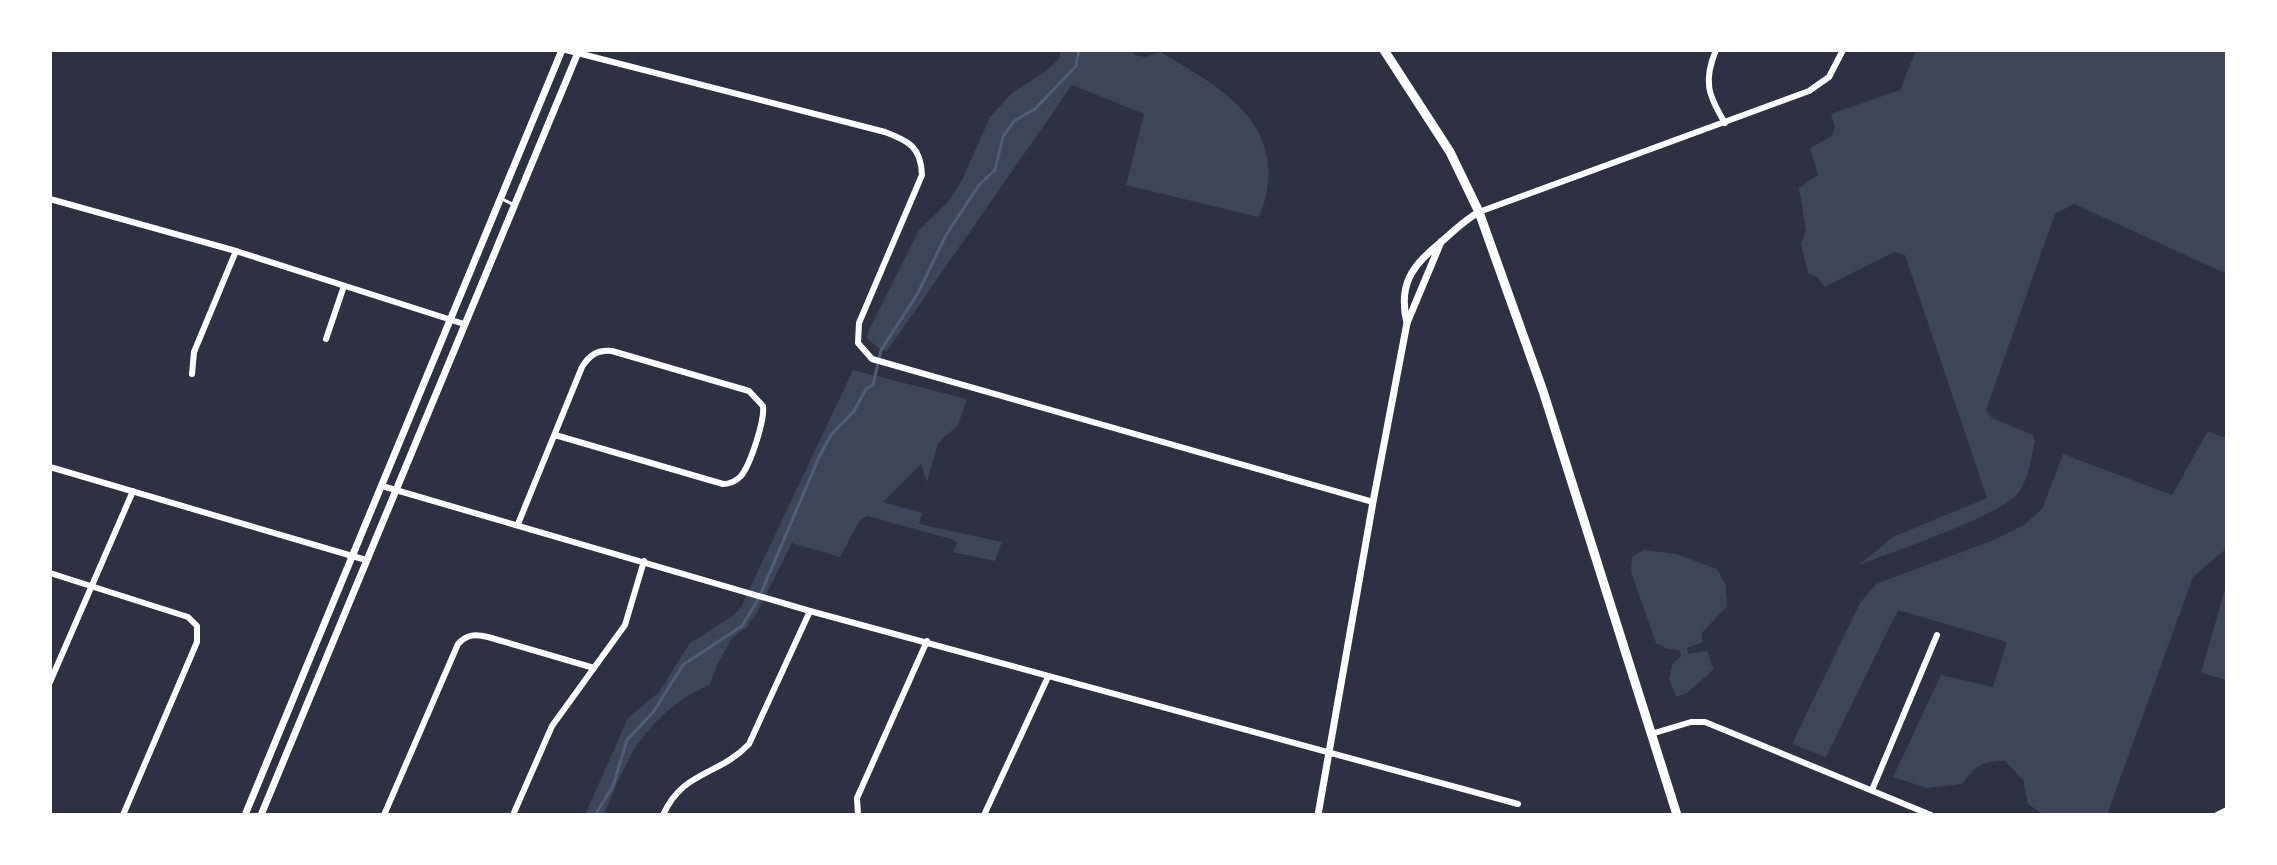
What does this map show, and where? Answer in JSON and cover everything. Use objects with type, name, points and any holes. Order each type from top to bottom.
[{"type":"main road","points":[[1384,50],[1450,152],[1479,212],[1543,391],[1677,815]]},
{"type":"street","points":[[245,815],[564,50],[579,51],[885,132],[909,143],[921,161],[922,175],[859,323],[858,343],[872,359],[1373,502]]},
{"type":"street","points":[[1716,50],[1708,70],[1708,85],[1725,123]]},
{"type":"street","points":[[1407,323],[1403,306],[1410,275],[1421,259],[1458,225],[1479,212],[1819,86],[1829,77],[1843,50]]},
{"type":"street","points":[[261,815],[579,51]]},
{"type":"street","points":[[50,199],[236,251],[464,324]]},
{"type":"street","points":[[1318,815],[1407,323],[1441,242]]},
{"type":"street","points":[[192,374],[194,352],[236,251]]},
{"type":"street","points":[[326,339],[344,286]]},
{"type":"street","points":[[518,524],[582,367],[597,352],[612,351],[755,394],[763,406],[763,420],[744,471],[735,481],[723,484],[555,435]]},
{"type":"street","points":[[50,467],[366,560]]},
{"type":"street","points":[[382,486],[810,611],[1329,755],[1518,804]]},
{"type":"street","points":[[50,682],[133,491]]},
{"type":"street","points":[[513,815],[552,726],[625,625],[644,561]]},
{"type":"street","points":[[50,573],[188,617],[197,626],[197,642],[123,815]]},
{"type":"street","points":[[663,815],[680,788],[730,760],[749,744],[810,611]]},
{"type":"street","points":[[1872,790],[1937,635]]},
{"type":"street","points":[[384,815],[458,644],[464,637],[488,637],[594,668]]},
{"type":"street","points":[[858,815],[857,798],[927,641]]},
{"type":"street","points":[[984,815],[1048,677]]},
{"type":"street","points":[[1651,734],[1691,722],[1705,722],[1931,815]]},
{"type":"street","points":[[2217,815],[2227,810]]},
{"type":"lane","points":[[500,198],[514,205]]},
{"type":"shaded area","points":[[1061,50],[1133,50],[1135,55],[1145,57],[1160,52],[1218,88],[1250,119],[1261,138],[1267,158],[1268,182],[1258,217],[1126,185],[1144,114],[1072,85],[887,351],[878,348],[867,338],[868,332],[919,230],[948,202],[962,180],[990,117],[1011,94],[1059,59]]},
{"type":"shaded area","points":[[1916,50],[2227,50],[2227,274],[2074,204],[2055,214],[1986,410],[1992,418],[2033,435],[2035,441],[2031,462],[2021,488],[2006,503],[1989,513],[1859,565],[1893,537],[1987,498],[1905,255],[1894,252],[1825,287],[1818,278],[1808,273],[1801,244],[1806,231],[1799,188],[1818,175],[1810,148],[1832,136],[1835,127],[1831,114],[1900,90]]},
{"type":"shaded area","points":[[853,370],[967,399],[958,425],[938,443],[927,482],[921,464],[883,502],[923,513],[919,524],[1002,542],[995,561],[953,552],[957,543],[951,539],[867,516],[860,520],[840,557],[792,543],[758,611],[746,628],[732,638],[710,684],[686,697],[654,724],[634,750],[604,815],[585,815],[628,718],[659,692],[690,643],[734,615],[741,607]]},
{"type":"shaded area","points":[[2208,431],[2227,439],[2227,548],[2193,577],[2107,815],[2044,815],[2028,804],[2023,780],[2005,761],[1980,765],[1962,784],[1927,788],[1893,777],[1941,675],[1993,687],[2007,642],[1898,610],[1826,757],[1792,744],[1860,603],[1876,584],[1994,540],[2024,525],[2042,509],[2063,454],[2172,495]]},
{"type":"shaded area","points":[[1643,550],[1676,554],[1717,569],[1726,586],[1727,606],[1701,634],[1703,642],[1687,648],[1688,654],[1707,651],[1714,669],[1687,693],[1676,697],[1669,679],[1673,663],[1681,656],[1679,650],[1656,643],[1631,572],[1632,557]]},
{"type":"shaded area","points":[[2227,582],[2227,680],[2201,673]]},
{"type":"waterway","points":[[595,815],[613,786],[627,740],[654,711],[683,665],[742,626],[759,598],[819,457],[831,435],[854,411],[866,389],[873,385],[881,350],[918,293],[946,235],[979,185],[995,170],[1003,137],[1014,121],[1035,109],[1076,66],[1079,50]]}]
